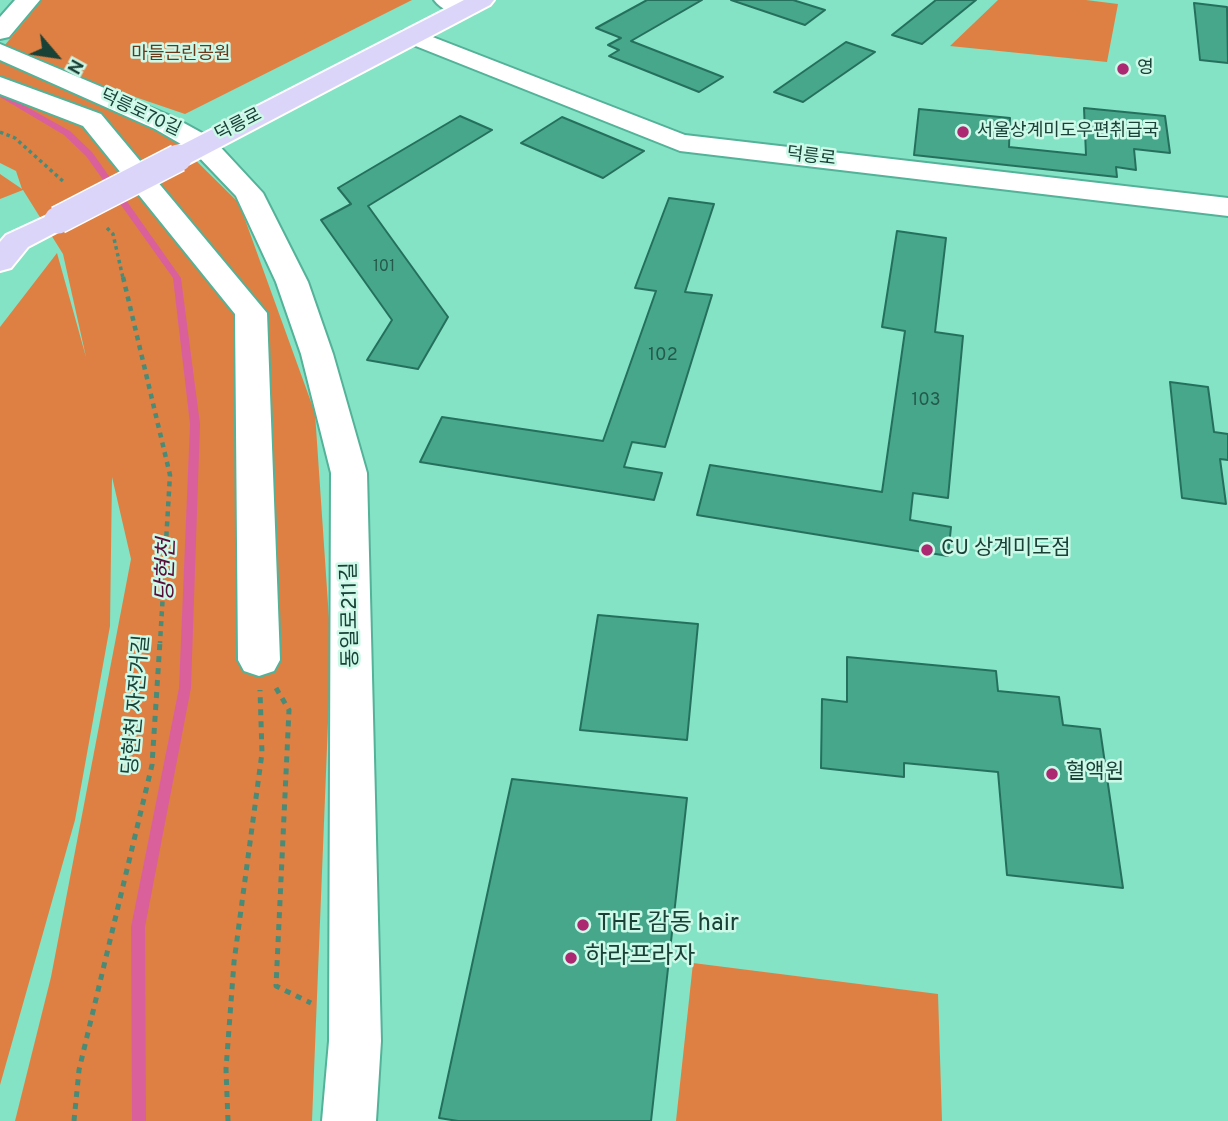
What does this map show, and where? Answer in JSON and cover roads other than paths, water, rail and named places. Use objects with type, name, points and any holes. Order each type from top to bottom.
[{"type":"main road","name":"덕릉로","points":[[6,248],[412,36],[464,3]]},
{"type":"street","points":[[0,32],[28,0]]},
{"type":"street","name":"덕릉로","points":[[412,36],[680,143],[1228,207]]},
{"type":"street","name":"덕릉로70길","points":[[0,51],[164,123],[190,152]]},
{"type":"street","points":[[0,85],[92,120],[251,313],[259,660]]},
{"type":"street","name":"동일로211길","points":[[190,152],[249,193],[292,282],[317,354],[349,472],[355,1012],[349,1121]]},
{"type":"waterway","name":"당현천","points":[[0,94],[67,133],[89,154],[177,278],[195,424],[185,688],[138,927],[139,1121]]},
{"type":"place","name":"영","points":[[1123,69]]},
{"type":"place","name":"서울상계미도우편취급국","points":[[963,132]]},
{"type":"place","name":"CU 상계미도점","points":[[927,550]]},
{"type":"place","name":"혈액원","points":[[1052,774]]},
{"type":"place","name":"THE 감동 hair","points":[[583,925]]},
{"type":"place","name":"하라프라자","points":[[571,958]]},
{"type":"park label","name":"마들근린공원","points":[[181,55]]}]
